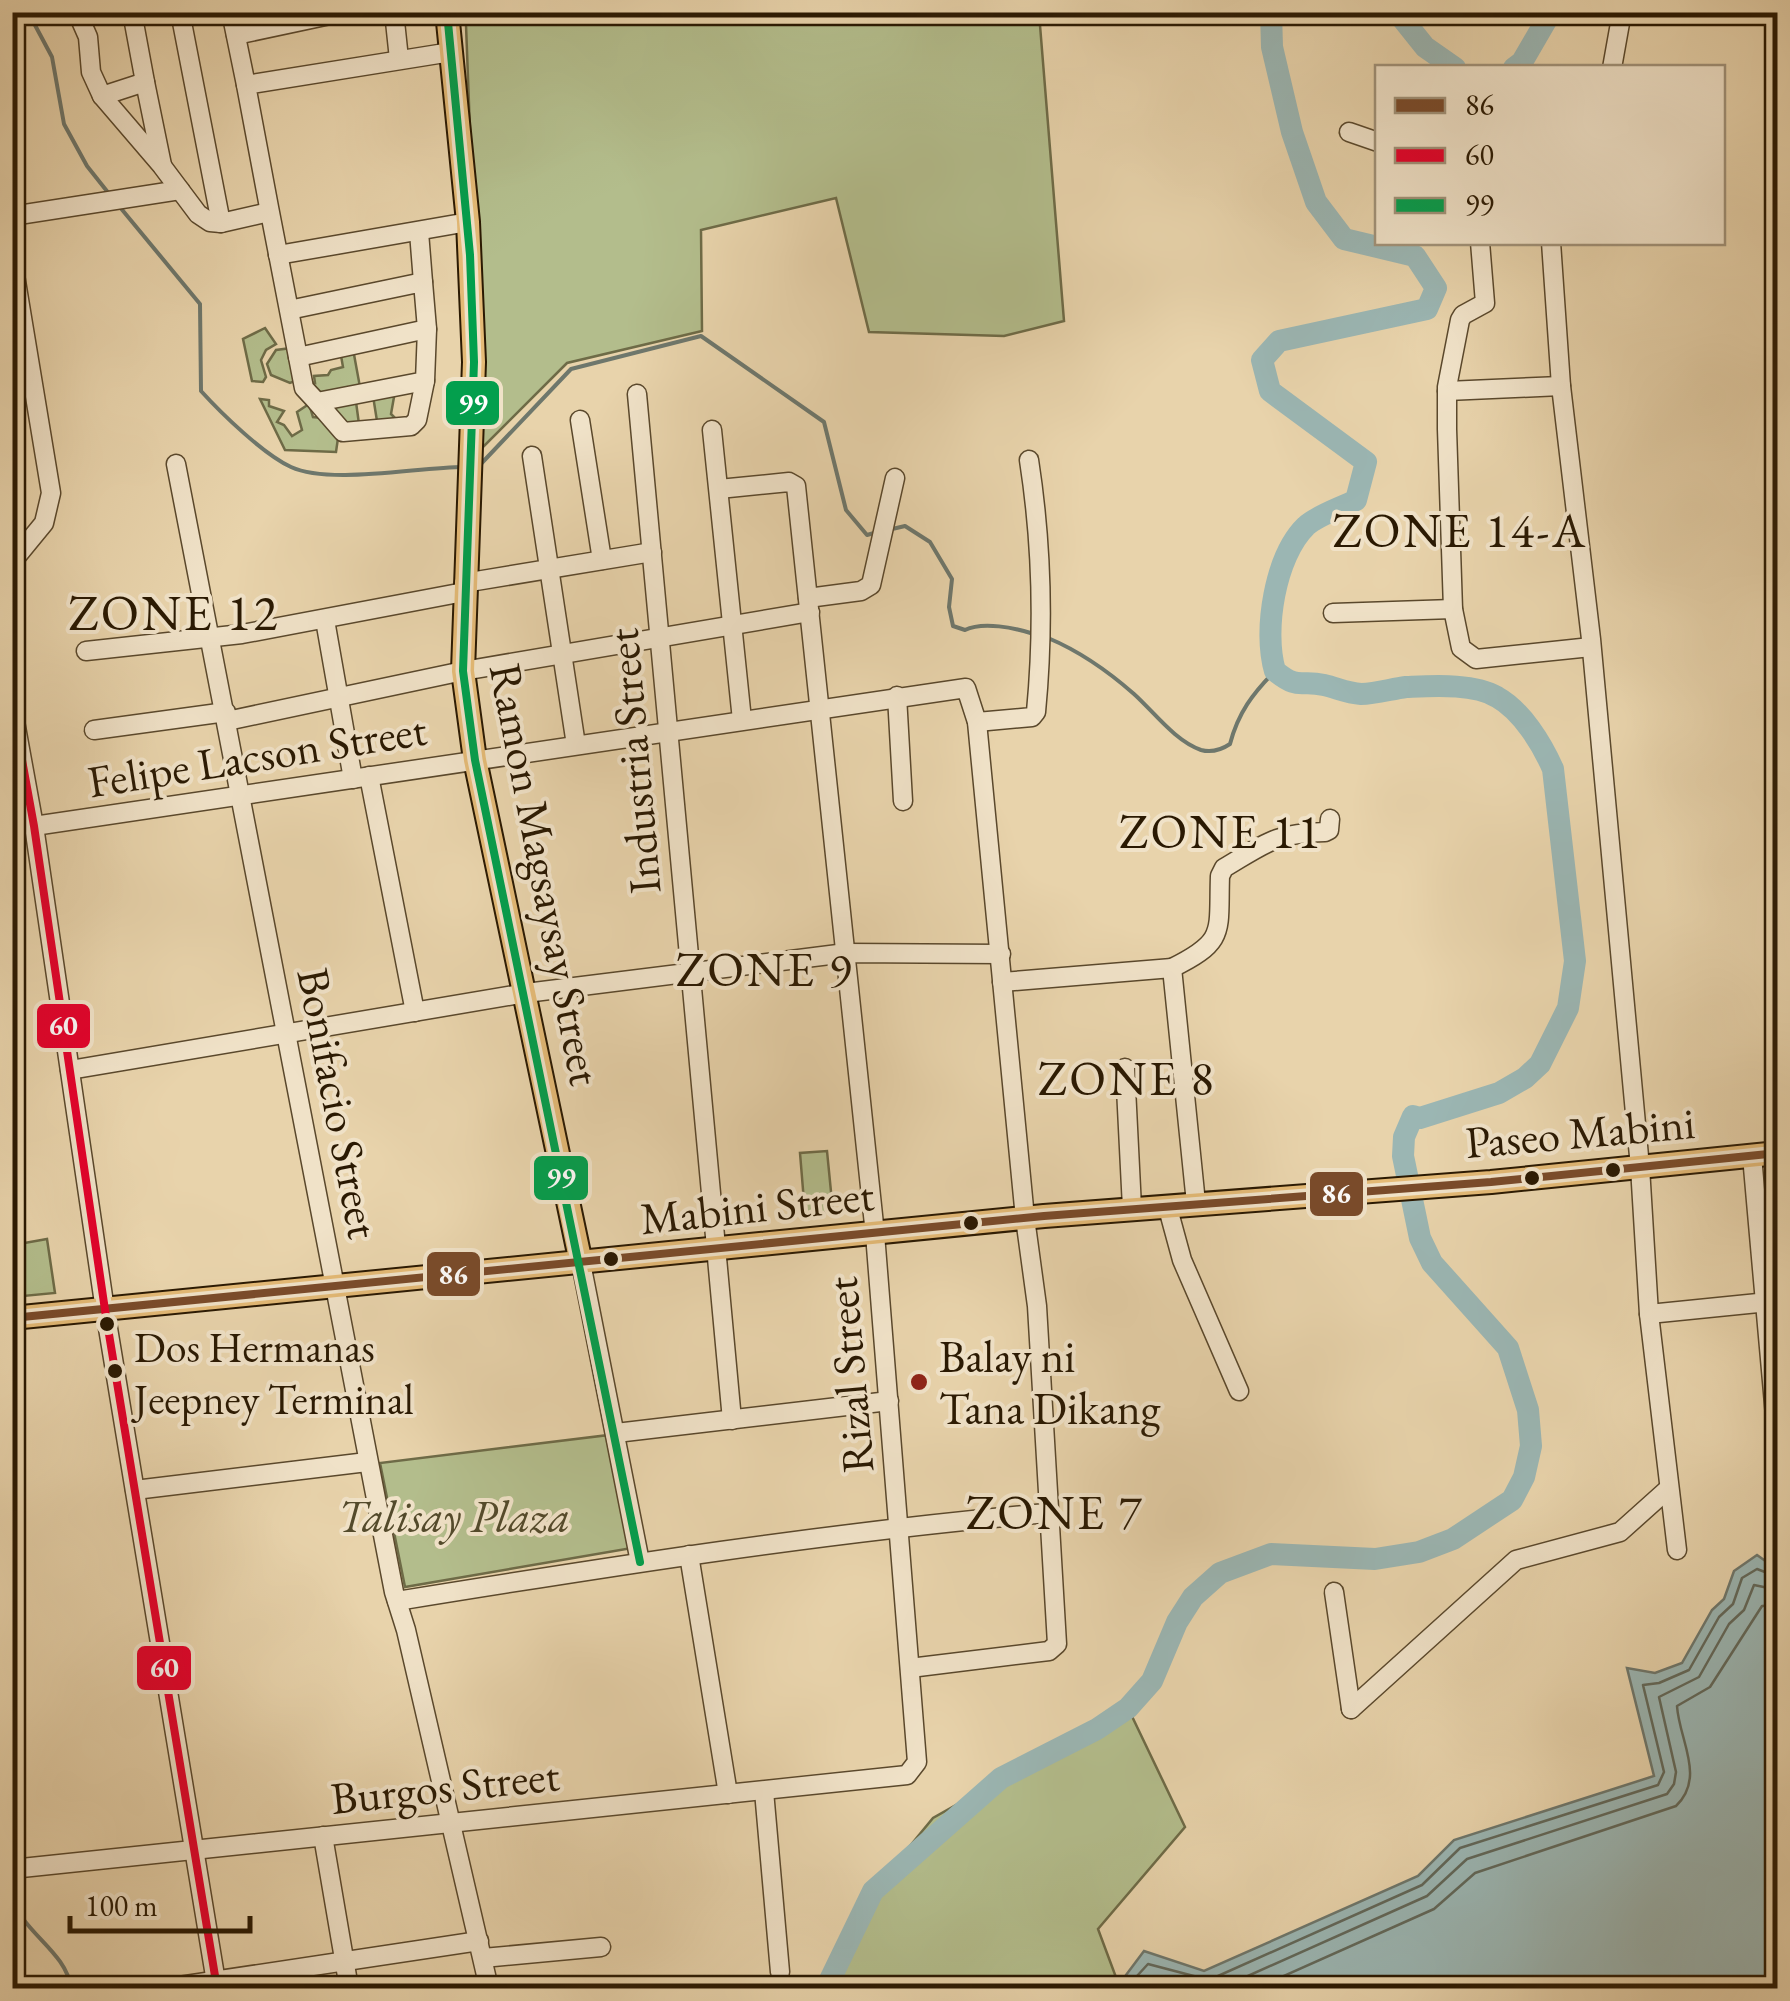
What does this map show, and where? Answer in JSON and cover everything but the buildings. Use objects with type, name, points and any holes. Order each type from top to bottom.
[{"type":"main road","name":"Ramon Magsaysay Street","points":[[447,12],[468,222],[474,362],[463,671],[476,760],[580,1263]]},
{"type":"main road","name":"Paseo Mabini","points":[[1390,1190],[1778,1153]]},
{"type":"main road","name":"Mabini Street","points":[[12,1318],[1196,1202],[1390,1190]]},
{"type":"street","points":[[77,12],[88,37],[91,72],[102,96],[203,219],[221,222],[269,212]]},
{"type":"street","points":[[132,12],[162,166]]},
{"type":"street","points":[[180,12],[221,222]]},
{"type":"street","points":[[231,12],[304,388],[342,432],[410,426],[417,420],[427,328],[419,232]]},
{"type":"street","points":[[236,36],[344,12]]},
{"type":"street","points":[[394,12],[398,59]]},
{"type":"street","points":[[1613,65],[1622,12]]},
{"type":"street","points":[[246,85],[451,52]]},
{"type":"street","points":[[102,96],[145,82]]},
{"type":"street","points":[[1349,132],[1375,141]]},
{"type":"street","points":[[12,216],[180,190]]},
{"type":"street","points":[[278,255],[468,222]]},
{"type":"street","points":[[1480,245],[1485,302],[1462,315],[1447,391],[1453,609],[1461,648],[1476,659],[1591,646]]},
{"type":"street","points":[[1551,245],[1561,386],[1591,646],[1640,1167],[1650,1314],[1677,1550]]},
{"type":"street","points":[[12,256],[51,493],[44,523],[17,549]]},
{"type":"street","points":[[288,310],[423,282]]},
{"type":"street","points":[[298,356],[427,328]]},
{"type":"street","points":[[318,402],[424,381]]},
{"type":"street","points":[[1447,391],[1561,386]]},
{"type":"street","name":"Industria Street","points":[[637,394],[732,1420]]},
{"type":"street","points":[[580,420],[602,560]]},
{"type":"street","points":[[712,430],[742,720]]},
{"type":"street","points":[[532,456],[576,744]]},
{"type":"street","points":[[910,1668],[1049,1651],[1057,1644],[1036,1306],[977,722],[1035,715],[1041,632],[1039,520],[1028,460]]},
{"type":"street","name":"Bonifacio Street","points":[[176,464],[368,1462],[489,1988]]},
{"type":"street","points":[[94,730],[340,699],[463,671],[734,624],[868,589],[878,567],[894,478]]},
{"type":"street","name":"Rizal Street","points":[[719,488],[794,483],[875,1234],[918,1762],[907,1776],[886,1778]]},
{"type":"street","points":[[86,651],[210,638],[325,620],[549,569],[652,552]]},
{"type":"street","points":[[1334,613],[1453,609]]},
{"type":"street","points":[[325,620],[340,699],[415,1012]]},
{"type":"street","name":"Felipe Lacson Street","points":[[34,826],[966,688],[977,722]]},
{"type":"street","points":[[897,696],[903,802]]},
{"type":"street","points":[[12,705],[34,826],[105,1310],[216,1985]]},
{"type":"street","points":[[1002,982],[1172,968],[1203,952],[1218,934],[1220,876],[1224,868],[1274,838],[1291,833],[1326,832],[1330,819]]},
{"type":"street","points":[[70,1070],[526,994],[691,972],[846,953],[1001,954]]},
{"type":"street","points":[[1172,968],[1196,1202]]},
{"type":"street","points":[[1125,1068],[1132,1208]]},
{"type":"street","points":[[1752,1156],[1770,1302],[1778,1449]]},
{"type":"street","points":[[1167,1205],[1182,1260],[1239,1390]]},
{"type":"street","name":"Ramon Magsaysay Street","points":[[580,1263],[640,1562]]},
{"type":"street","points":[[1650,1314],[1770,1302]]},
{"type":"street","points":[[616,1433],[889,1401]]},
{"type":"street","points":[[134,1490],[368,1462]]},
{"type":"street","points":[[1778,1464],[1778,1484]]},
{"type":"street","points":[[1334,1592],[1351,1709],[1516,1560],[1620,1532],[1668,1489]]},
{"type":"street","points":[[397,1601],[689,1554],[899,1526],[1047,1513]]},
{"type":"street","points":[[689,1554],[728,1794]]},
{"type":"street","name":"Burgos Street","points":[[12,1869],[886,1778]]},
{"type":"street","points":[[764,1790],[780,1972]]},
{"type":"street","points":[[323,1836],[349,1988]]},
{"type":"street","points":[[166,1988],[216,1985],[344,1962],[481,1950],[601,1947]]},
{"type":"green space","points":[[485,12],[1039,13],[1064,321],[1004,336],[869,332],[836,198],[701,230],[702,331],[567,363],[482,448],[466,25],[486,21]]},
{"type":"green space","points":[[265,328],[276,344],[266,350],[261,360],[266,377],[263,382],[252,381],[243,339]]},
{"type":"green space","points":[[292,348],[295,381],[290,383],[271,375],[267,364],[276,350]]},
{"type":"green space","points":[[353,349],[360,387],[324,396],[308,382],[315,383],[314,376],[328,375],[343,367],[340,350]]},
{"type":"green space","points":[[384,393],[394,397],[391,414],[397,420],[343,430],[327,410],[371,394],[356,402],[359,424],[377,421],[373,396]]},
{"type":"green space","points":[[260,399],[269,400],[269,406],[284,411],[277,422],[292,436],[302,430],[297,412],[309,404],[313,417],[322,418],[338,438],[336,452],[285,450]]},
{"type":"green space","points":[[827,1151],[833,1212],[805,1214],[800,1153]]},
{"type":"green space","points":[[47,1239],[55,1293],[13,1297],[13,1245]]},
{"type":"green space","name":"Talisay Plaza","points":[[609,1435],[632,1548],[405,1587],[380,1463]]},
{"type":"green space","points":[[1128,1708],[1185,1827],[1098,1929],[1120,1988],[826,1988],[873,1891],[933,1818]]},
{"type":"water","points":[[1757,1555],[1778,1570],[1777,1988],[1129,1988],[1126,1975],[1144,1951],[1204,1971],[1418,1876],[1454,1840],[1654,1776],[1627,1668],[1655,1673],[1682,1663],[1712,1610],[1724,1599],[1734,1571]]},
{"type":"waterway","points":[[28,12],[52,57],[64,124],[87,166],[110,195]]},
{"type":"waterway","points":[[826,1988],[873,1891],[1001,1778],[1097,1729],[1128,1708],[1152,1681],[1177,1622],[1193,1597],[1220,1573],[1271,1554],[1375,1559],[1419,1552],[1453,1539],[1512,1500],[1524,1477],[1531,1446],[1528,1410],[1508,1348],[1432,1263],[1420,1238],[1403,1156],[1404,1137],[1413,1116],[1420,1118],[1499,1093],[1525,1078],[1540,1064],[1568,1008],[1575,961],[1553,769],[1523,719],[1488,693],[1465,687],[1428,686],[1351,693],[1316,683],[1295,683],[1275,671],[1271,615],[1286,556],[1306,526],[1356,500],[1366,462],[1270,391],[1262,360],[1279,341],[1427,309],[1436,288],[1415,256],[1344,239],[1316,202],[1292,132],[1272,47],[1271,12]]},
{"type":"waterway","points":[[1397,12],[1425,47],[1451,65]]},
{"type":"waterway","points":[[1518,65],[1551,12]]},
{"type":"waterway","points":[[119,206],[200,304],[201,391],[268,453],[291,467],[328,475],[463,467]]},
{"type":"waterway","points":[[478,467],[571,369],[701,336],[824,422],[846,510],[867,535],[874,533]]},
{"type":"waterway","points":[[888,530],[905,526],[930,542],[952,579],[949,607],[953,626],[965,630],[999,626],[1034,634]]},
{"type":"waterway","points":[[1048,638],[1104,670],[1174,733],[1205,751],[1230,744],[1247,704],[1275,671]]},
{"type":"waterway","points":[[12,1895],[23,1919],[61,1962],[71,1988]]},
{"type":"transit line","name":"99","points":[[447,12],[470,255],[474,362],[463,671],[475,760],[640,1562]]},
{"type":"transit line","name":"60","points":[[12,705],[34,826],[105,1310],[217,1988]]},
{"type":"transit line","name":"86","points":[[12,1318],[1044,1216],[1491,1182],[1778,1153]]},
{"type":"place","name":"Dos Hermanas Jeepney Terminal","points":[[115,1371]]},
{"type":"place","name":"Balay ni Tana Dikang","points":[[919,1382]]},
{"type":"district","name":"ZONE 14-A","points":[[1460,530]]},
{"type":"district","name":"ZONE 12","points":[[174,612]]},
{"type":"district","name":"ZONE 11","points":[[1221,831]]},
{"type":"district","name":"ZONE 9","points":[[765,969]]},
{"type":"district","name":"ZONE 8","points":[[1127,1078]]},
{"type":"district","name":"ZONE 7","points":[[1055,1512]]}]
